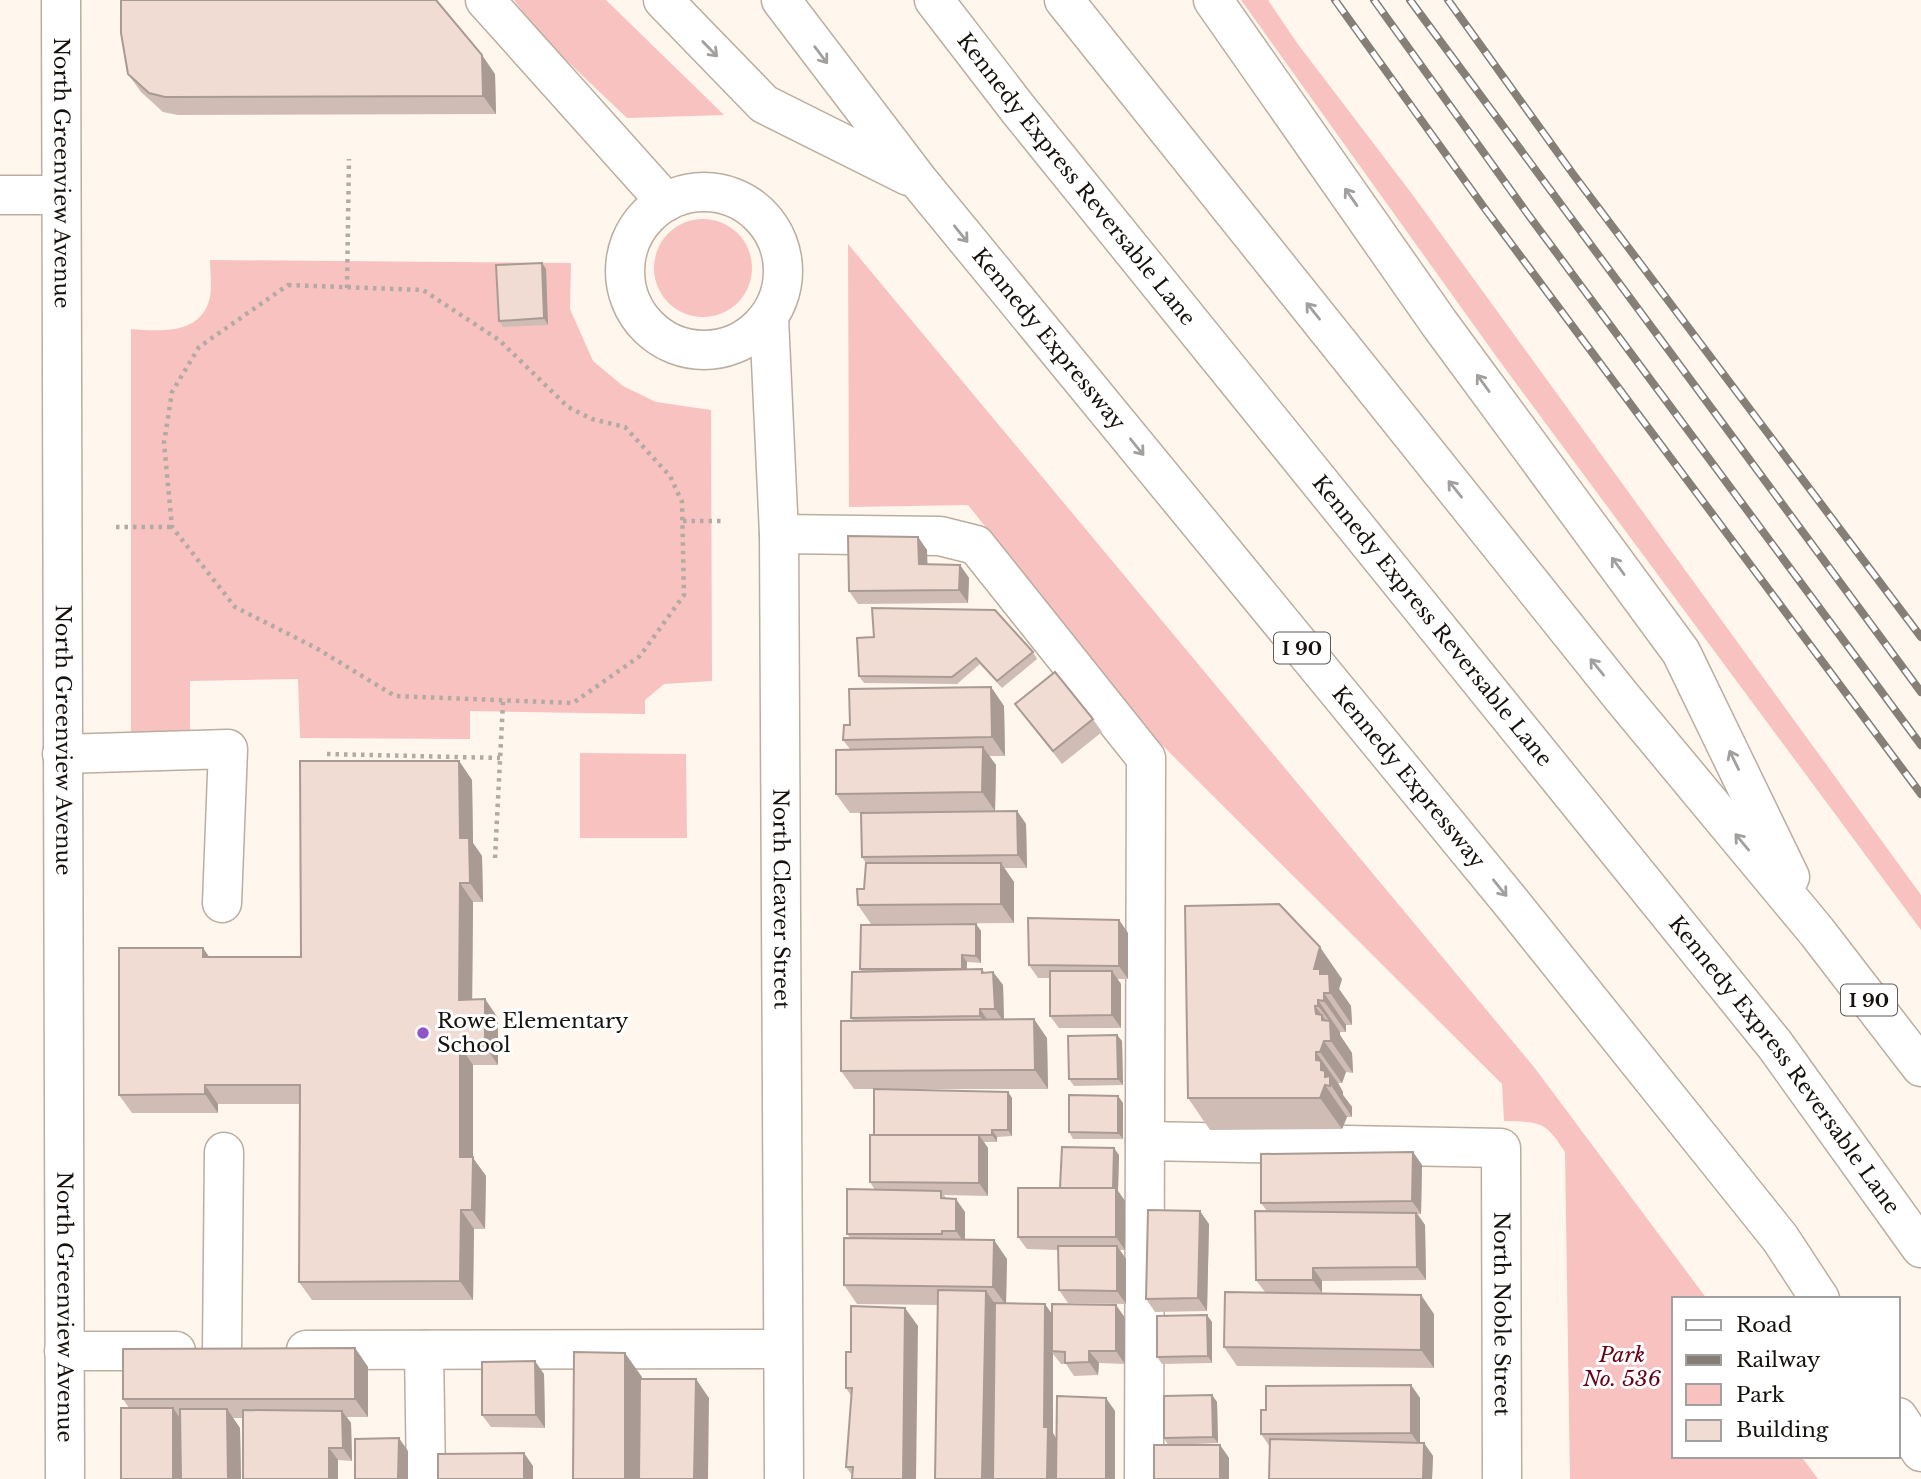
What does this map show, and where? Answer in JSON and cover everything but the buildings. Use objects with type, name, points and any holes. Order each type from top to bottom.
[{"type":"main road","name":"North Greenview Avenue","points":[[61,0],[59,195],[65,1479]]},
{"type":"main road","points":[[485,0],[666,202]]},
{"type":"main road","points":[[663,0],[764,104],[918,180]]},
{"type":"main road","name":"Kennedy Expressway","points":[[781,0],[918,180],[1510,901],[1780,1238],[1819,1297]]},
{"type":"main road","name":"Kennedy Express Reversable Lane","points":[[934,0],[1018,109],[1775,1045],[1921,1248]]},
{"type":"main road","name":"I 90","points":[[1064,0],[1621,696],[1817,932],[1921,1067]]},
{"type":"main road","points":[[1213,0],[1439,323],[1681,652],[1817,932]]},
{"type":"main road","name":"North Cleaver Street","points":[[712,193],[735,198],[756,210],[771,228],[781,250],[784,273],[780,296],[769,318],[751,336],[728,348],[702,351],[676,346],[654,333],[637,314],[627,290],[625,264],[631,240],[645,218],[666,202],[688,194],[712,193]]},
{"type":"main road","points":[[0,195],[59,195]]},
{"type":"main road","name":"North Cleaver Street","points":[[769,318],[779,534],[784,1479]]},
{"type":"main road","points":[[779,534],[940,536],[976,545],[1146,758],[1144,1479]]},
{"type":"main road","points":[[62,754],[228,749],[222,904]]},
{"type":"main road","name":"North Noble Street","points":[[1145,1141],[1501,1148],[1502,1479]]},
{"type":"main road","points":[[222,1350],[225,1152]]},
{"type":"main road","points":[[64,1351],[783,1349]]},
{"type":"main road","points":[[424,1350],[426,1479]]},
{"type":"main road","points":[[1900,1420],[1921,1452]]},
{"type":"path","points":[[348,288],[349,159]]},
{"type":"path","points":[[288,285],[348,288],[423,290],[499,340],[568,407],[592,418],[625,427],[670,476],[682,502],[684,595],[640,656],[573,703],[396,696],[316,648],[234,607],[173,527],[164,443],[172,392],[199,346],[288,285]]},
{"type":"path","points":[[683,521],[725,521]]},
{"type":"path","points":[[116,527],[173,527]]},
{"type":"path","points":[[495,858],[503,702]]},
{"type":"path","points":[[327,754],[500,758]]},
{"type":"green space","points":[[514,0],[606,0],[724,115],[627,118],[542,37]]},
{"type":"green space","points":[[1241,0],[1268,0],[1297,43],[1412,194],[1921,895],[1921,930],[1501,363]]},
{"type":"green space","points":[[703,219],[722,223],[738,233],[748,249],[752,268],[748,287],[738,303],[722,313],[703,317],[684,313],[668,303],[658,287],[654,268],[658,249],[668,233],[684,223]]},
{"type":"green space","name":"Park No. 536","points":[[848,244],[1534,1067],[1706,1297],[1672,1297],[1672,1458],[1802,1458],[1818,1479],[1570,1479],[1565,1152],[1552,1134],[1534,1123],[1504,1121],[1502,1084],[1157,740],[968,505],[849,507]]},
{"type":"green space","points":[[210,260],[571,263],[570,309],[593,361],[623,386],[656,402],[711,410],[712,681],[664,684],[645,700],[645,714],[470,711],[470,739],[300,738],[298,679],[190,681],[190,735],[131,737],[131,329],[175,329],[195,321],[210,299]]},
{"type":"green space","points":[[580,753],[686,754],[687,838],[580,838]]},
{"type":"railway","points":[[1335,0],[1483,206],[1921,794]]},
{"type":"railway","points":[[1374,0],[1527,213],[1921,745]]},
{"type":"railway","points":[[1410,0],[1921,692]]},
{"type":"railway","points":[[1448,0],[1573,174],[1921,637]]},
{"type":"place","name":"Rowe Elementary School","points":[[423,1033]]}]
